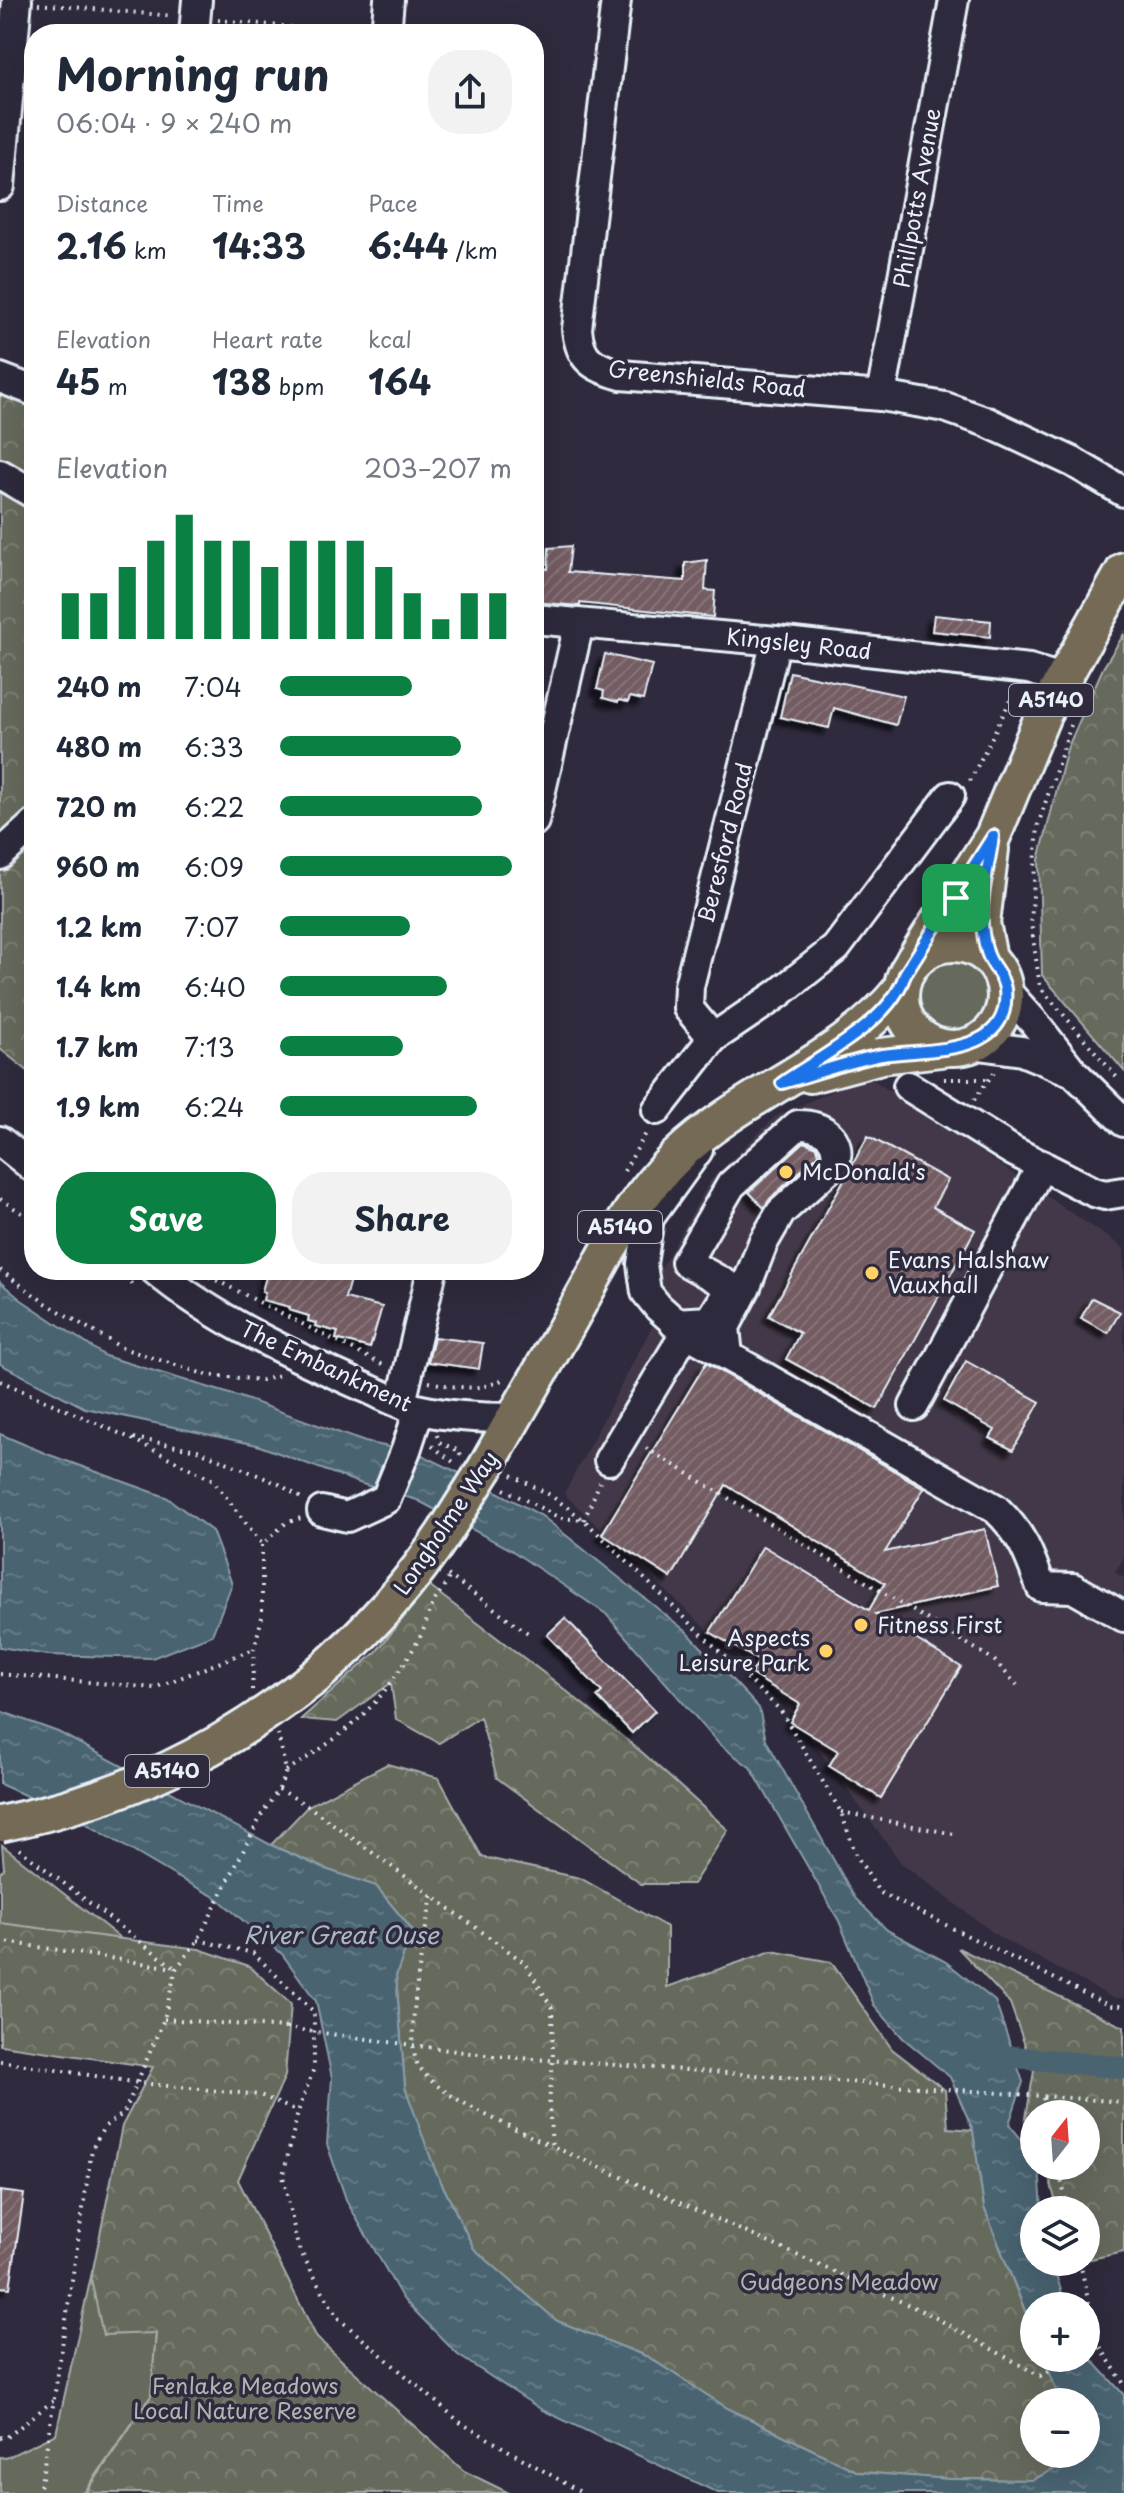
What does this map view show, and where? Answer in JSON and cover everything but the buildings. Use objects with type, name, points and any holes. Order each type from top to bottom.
[{"type":"main road","name":"A5140","points":[[513,1418],[627,1214],[678,1155],[717,1123],[782,1083],[873,1020],[907,975],[993,836],[1028,749],[1062,679],[1124,570]]},
{"type":"main road","name":"A5140","points":[[989,958],[982,923],[993,836]]},
{"type":"main road","points":[[951,943],[965,945],[989,958],[997,967],[1005,990],[1001,1016],[984,1037],[961,1046],[923,1038],[912,1028],[901,1003],[907,975],[926,951],[951,943]]},
{"type":"main road","name":"A5140","points":[[782,1083],[881,1056],[961,1046]]},
{"type":"main road","name":"Longholme Way","points":[[6,1834],[142,1783],[177,1766],[249,1725],[315,1677],[443,1567],[446,1530],[513,1418]]},
{"type":"street","points":[[0,186],[17,0]]},
{"type":"street","points":[[195,24],[197,0]]},
{"type":"street","points":[[387,24],[389,0]]},
{"type":"street","name":"Greenshields Road","points":[[616,0],[577,329],[579,348],[597,368],[621,375],[881,396],[945,407],[987,422],[1073,462],[1124,492]]},
{"type":"street","name":"Phillpotts Avenue","points":[[881,396],[954,0]]},
{"type":"street","points":[[0,378],[24,387]]},
{"type":"street","points":[[0,474],[24,488]]},
{"type":"street","name":"Kingsley Road","points":[[544,620],[776,641],[1029,669],[1062,679]]},
{"type":"street","points":[[544,777],[579,624]]},
{"type":"street","name":"Beresford Road","points":[[713,1038],[688,1008],[689,986],[776,641]]},
{"type":"street","points":[[657,1110],[713,1038],[778,994],[836,948],[950,796]]},
{"type":"street","points":[[0,855],[24,833]]},
{"type":"street","points":[[1005,990],[1073,1072],[1124,1122]]},
{"type":"street","points":[[961,1046],[1022,1051],[1073,1072]]},
{"type":"street","points":[[908,1086],[1013,1151],[1094,1192],[1105,1195],[1124,1192]]},
{"type":"street","points":[[717,1123],[649,1218],[642,1264],[646,1292],[680,1327],[996,1509],[1016,1529],[1029,1552],[1041,1587],[1073,1588],[1124,1617]]},
{"type":"street","points":[[680,1327],[710,1321],[731,1287],[686,1262],[731,1185],[798,1125],[821,1128],[834,1140],[838,1152],[835,1163],[781,1212],[763,1243],[746,1287],[725,1327],[728,1356]]},
{"type":"street","points":[[0,1141],[24,1160]]},
{"type":"street","points":[[914,1406],[1042,1165]]},
{"type":"street","name":"The Embankment","points":[[177,1280],[232,1321],[417,1415],[513,1418]]},
{"type":"street","points":[[322,1511],[347,1517],[386,1499],[418,1446],[417,1415],[431,1280]]},
{"type":"street","points":[[609,1460],[680,1327]]},
{"type":"path","points":[[1072,721],[1038,825],[1031,923],[1040,987],[1124,1086]]},
{"type":"path","points":[[0,1199],[24,1215]]},
{"type":"path","points":[[0,1270],[44,1302],[122,1348],[207,1375],[262,1380],[280,1375]]},
{"type":"path","points":[[0,1381],[128,1437],[213,1480],[262,1544],[262,1617],[254,1649],[251,1697]]},
{"type":"path","points":[[417,1415],[436,1432],[439,1442],[459,1451],[482,1470],[560,1518],[584,1520]]},
{"type":"path","points":[[624,1434],[994,1660],[1017,1685]]},
{"type":"path","points":[[128,1437],[197,1450],[279,1484],[322,1511]]},
{"type":"path","points":[[418,1446],[433,1449],[550,1495],[584,1520],[781,1711],[841,1812],[856,1855],[879,1892],[1110,2006],[1124,2006]]},
{"type":"path","points":[[584,1520],[609,1460]]},
{"type":"path","points":[[262,1544],[286,1523],[322,1511]]},
{"type":"path","points":[[286,1771],[331,1744],[361,1719],[392,1683],[422,1634],[443,1567],[528,1633]]},
{"type":"path","points":[[0,1674],[154,1688],[254,1649]]},
{"type":"path","points":[[36,2493],[41,2484],[56,2398],[92,2149],[104,2127],[124,2113],[164,2019],[176,1969],[198,1940],[262,1814],[279,1789],[286,1771],[280,1738],[273,1728]]},
{"type":"path","points":[[279,1789],[308,1806],[525,1963],[552,2008],[553,2061],[549,2103],[552,2146]]},
{"type":"path","points":[[841,1812],[954,1834]]},
{"type":"path","points":[[6,1834],[176,1969]]},
{"type":"path","points":[[432,1896],[412,2018],[417,2065],[442,2091],[552,2146],[929,2314],[1020,2365]]},
{"type":"path","points":[[198,1940],[253,1953],[314,2012],[314,2068],[298,2112],[283,2176],[298,2247],[337,2317],[461,2423],[582,2493]]},
{"type":"path","points":[[0,1941],[176,1969]]},
{"type":"path","points":[[164,2019],[286,2028],[493,2056],[1124,2102]]},
{"type":"path","points":[[0,2061],[139,2083],[260,2095],[298,2112]]},
{"type":"path","points":[[1100,2347],[1124,2384]]},
{"type":"path","points":[[0,2437],[6,2438],[56,2398]]},
{"type":"shaded area","name":"Aspects Leisure Park","points":[[867,1076],[1124,1248],[1124,1557],[1115,1572],[1124,1578],[1124,1998],[1113,1998],[999,1937],[902,1864],[783,1702],[564,1494],[667,1298],[658,1274],[710,1181],[776,1116]]},
{"type":"green space","points":[[0,393],[24,402],[24,1068],[0,1049]]},
{"type":"green space","points":[[1124,634],[1124,1071],[1042,975],[1039,860],[1067,749],[1103,668]]},
{"type":"green space","points":[[953,961],[977,971],[987,995],[977,1019],[953,1029],[929,1019],[919,995],[929,971]]},
{"type":"green space","points":[[429,1586],[644,1754],[728,1830],[693,1884],[641,1884],[497,1778],[480,1717],[439,1743],[396,1719],[391,1683],[337,1722],[301,1719],[376,1652]]},
{"type":"green space","name":"Gudgeons Meadow","points":[[387,1764],[439,1778],[482,1857],[580,1878],[667,1927],[667,1987],[772,1951],[831,1962],[892,2049],[945,2090],[948,2128],[973,2130],[984,2207],[1020,2298],[1020,2372],[1049,2372],[1056,2388],[1020,2388],[1020,2468],[1056,2468],[1033,2480],[949,2479],[858,2472],[727,2408],[648,2357],[557,2321],[474,2249],[435,2170],[405,2087],[396,1976],[412,1930],[376,1886],[325,1869],[271,1845],[308,1806]]},
{"type":"green space","points":[[2,1845],[157,1967],[0,1946],[0,1872],[4,1869]]},
{"type":"green space","name":"Fenlake Meadows Local Nature Reserve","points":[[0,1923],[199,1949],[249,1966],[291,2004],[285,2076],[238,2180],[317,2338],[464,2471],[509,2493],[86,2493],[151,2396],[156,2333],[103,2335],[91,2279],[122,2126],[153,2067],[0,2045]]},
{"type":"green space","points":[[958,1948],[1124,2026],[1124,2252],[1100,2257],[1100,2196],[1054,2196],[1050,2180],[1100,2180],[1100,2100],[1029,2100],[1034,2071],[1010,2003]]},
{"type":"green space","points":[[92,2272],[156,2333],[151,2396],[84,2493],[0,2493],[0,2457],[6,2458],[56,2434]]},
{"type":"water","points":[[0,1282],[105,1356],[240,1397],[365,1442],[418,1453],[488,1487],[542,1516],[687,1632],[759,1708],[766,1740],[855,1898],[887,1930],[946,1962],[995,2001],[1023,2082],[1009,2124],[1020,2138],[1020,2180],[1040,2180],[1041,2196],[1020,2196],[1020,2276],[1056,2276],[1062,2292],[1020,2292],[1020,2298],[984,2207],[973,2130],[950,2077],[903,2038],[874,2005],[839,1921],[751,1768],[719,1744],[606,1614],[511,1550],[417,1500],[362,1484],[257,1445],[85,1408],[0,1364]]},
{"type":"water","points":[[0,1434],[166,1497],[212,1531],[232,1584],[212,1635],[152,1658],[47,1655],[0,1647]]},
{"type":"water","name":"River Great Ouse","points":[[0,1711],[58,1732],[271,1845],[325,1869],[376,1886],[412,1930],[396,1976],[405,2087],[435,2170],[474,2249],[557,2321],[648,2357],[727,2408],[858,2472],[949,2479],[1033,2480],[1056,2468],[1100,2468],[1100,2388],[1056,2388],[1049,2372],[1100,2372],[1100,2368],[1124,2395],[1124,2493],[718,2493],[542,2410],[458,2355],[403,2299],[347,2202],[327,2144],[332,2078],[316,2001],[282,1954],[217,1898],[80,1820],[0,1784]]},
{"type":"waterway","points":[[984,2054],[1124,2068]]},
{"type":"place","name":"McDonald's","points":[[786,1172]]},
{"type":"place","name":"Evans Halshaw Vauxhall","points":[[872,1273]]},
{"type":"place","name":"Fitness First","points":[[861,1625]]},
{"type":"place","name":"Aspects Leisure Park","points":[[826,1651]]},
{"type":"route","points":[[993,836],[982,923],[989,958],[997,967],[1005,990],[1005,1003],[994,1028],[972,1044],[961,1047],[881,1056],[782,1083],[884,1010],[901,989],[905,974],[956,898],[993,836]]}]
